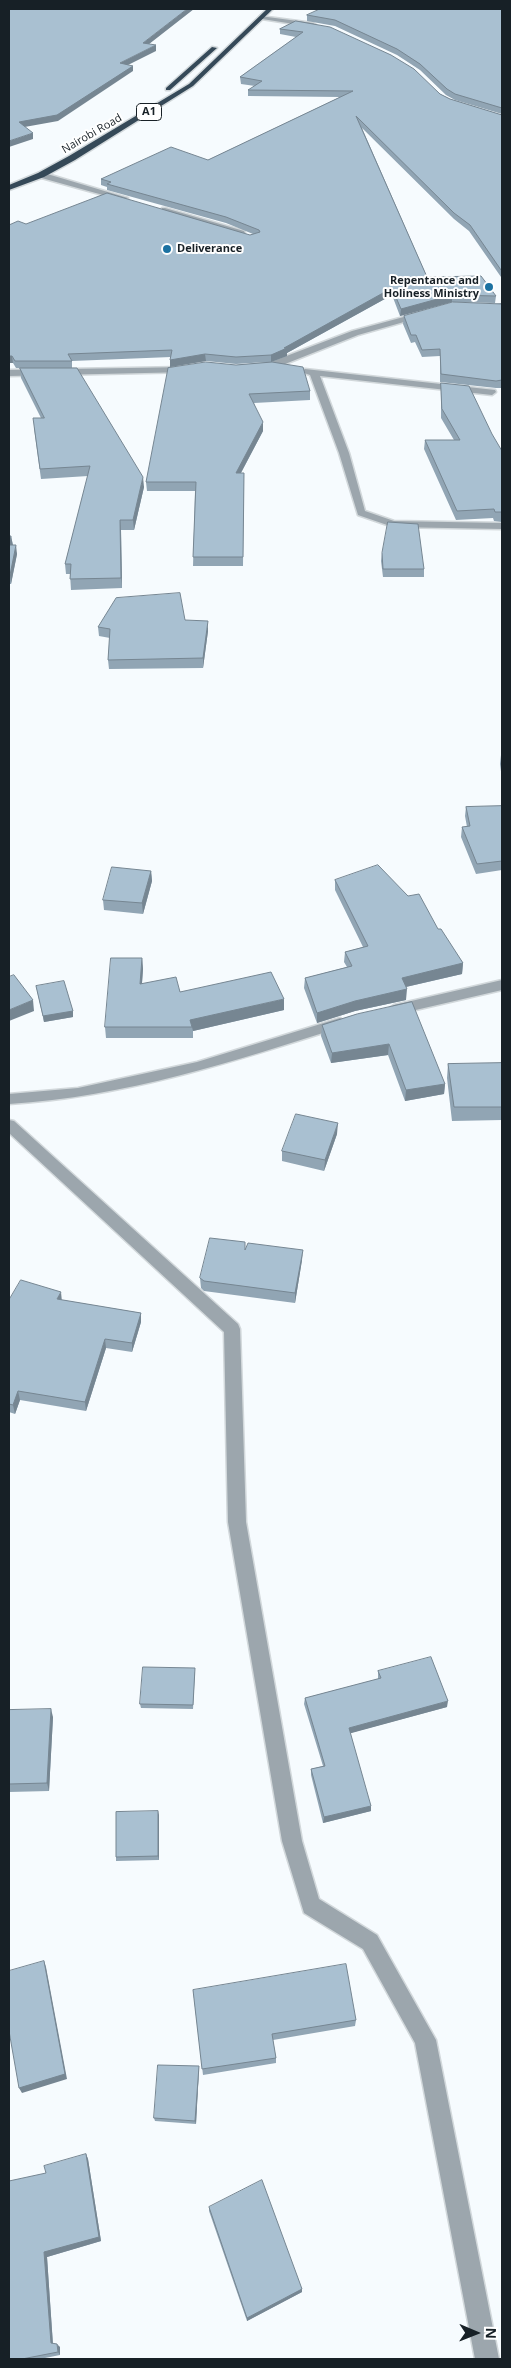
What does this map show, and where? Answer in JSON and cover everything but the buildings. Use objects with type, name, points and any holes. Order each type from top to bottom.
[{"type":"highway","name":"Nairobi Road","points":[[9,188],[41,175],[120,130],[191,85],[270,9]]},
{"type":"highway","name":"A1","points":[[161,93],[177,83],[221,42]]},
{"type":"highway","name":"Nairobi Road","points":[[58,156],[146,103]]},
{"type":"highway","points":[[9,181],[34,169]]},
{"type":"street","points":[[262,17],[318,26]]},
{"type":"street","points":[[41,175],[130,200]]},
{"type":"street","points":[[156,208],[246,235]]},
{"type":"street","points":[[272,366],[355,333],[431,311]]},
{"type":"street","points":[[249,368],[272,366],[314,373],[492,392]]},
{"type":"street","points":[[9,373],[176,372],[195,368]]},
{"type":"street","points":[[314,373],[344,453],[361,513],[393,524],[502,526]]},
{"type":"street","points":[[382,1012],[502,985]]},
{"type":"street","points":[[9,1099],[78,1093],[197,1067],[354,1018]]},
{"type":"street","points":[[9,1125],[232,1329],[237,1522],[292,1841],[312,1906],[370,1942],[425,2040],[488,2359]]},
{"type":"place","name":"Deliverance","points":[[167,249]]},
{"type":"place","name":"Repentance and Holiness Ministry","points":[[489,287]]}]
